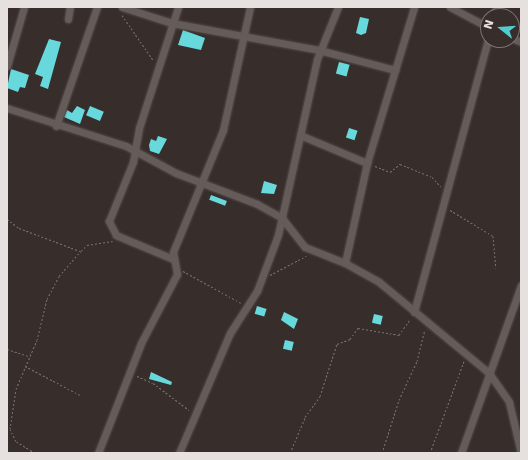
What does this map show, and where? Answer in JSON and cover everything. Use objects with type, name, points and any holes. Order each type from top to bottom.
[{"type":"street","points":[[7,66],[24,7]]},
{"type":"street","points":[[68,19],[70,7]]},
{"type":"street","points":[[56,126],[98,7]]},
{"type":"street","points":[[173,259],[116,235],[110,221],[134,151],[178,7]]},
{"type":"street","points":[[98,453],[130,374],[177,269],[173,259],[174,249],[202,183],[229,110],[250,7]]},
{"type":"street","points":[[179,453],[194,413],[230,332],[248,305],[261,280],[282,218],[320,50],[338,7]]},
{"type":"street","points":[[346,263],[367,163],[414,7]]},
{"type":"street","points":[[450,7],[480,23]]},
{"type":"street","points":[[120,9],[172,23],[243,38],[320,50],[395,70]]},
{"type":"street","points":[[414,311],[449,190],[486,48]]},
{"type":"street","points":[[7,108],[56,126],[134,151],[202,183],[257,204],[282,218],[303,246],[346,263],[379,282],[489,373],[509,402],[521,453]]},
{"type":"street","points":[[300,135],[367,163]]},
{"type":"street","points":[[461,453],[521,285]]},
{"type":"path","points":[[120,9],[158,70]]},
{"type":"path","points":[[367,163],[390,172],[400,164],[432,177],[439,187],[449,190]]},
{"type":"path","points":[[444,206],[494,236],[496,268]]},
{"type":"path","points":[[7,219],[19,228],[81,251]]},
{"type":"path","points":[[11,434],[15,392],[40,332],[48,294],[87,245],[110,243],[116,235]]},
{"type":"path","points":[[261,280],[314,251]]},
{"type":"path","points":[[177,269],[222,296],[248,305]]},
{"type":"path","points":[[290,453],[306,416],[320,396],[337,344],[350,339],[358,328],[399,335],[414,311]]},
{"type":"path","points":[[382,453],[399,400],[417,361],[428,322]]},
{"type":"path","points":[[7,349],[29,356]]},
{"type":"path","points":[[430,453],[466,353]]},
{"type":"path","points":[[25,365],[80,395]]},
{"type":"path","points":[[130,374],[153,383],[166,396],[194,413]]},
{"type":"path","points":[[7,432],[34,453]]},
{"type":"building","points":[[360,17],[369,19],[366,33],[361,35],[356,33]]},
{"type":"building","points":[[183,30],[205,38],[201,50],[178,45]]},
{"type":"building","points":[[49,39],[61,42],[48,89],[40,86],[43,77],[35,74]]},
{"type":"building","points":[[339,62],[350,65],[347,76],[336,74]]},
{"type":"building","points":[[11,69],[29,75],[25,88],[20,87],[18,92],[7,88]]},
{"type":"building","points":[[77,106],[85,110],[80,124],[64,117],[67,110],[72,113]]},
{"type":"building","points":[[90,106],[104,112],[100,121],[86,115]]},
{"type":"building","points":[[349,128],[358,131],[354,140],[346,138]]},
{"type":"building","points":[[158,136],[167,139],[159,154],[150,151],[149,145],[151,139],[156,141]]},
{"type":"building","points":[[264,181],[277,185],[274,194],[261,193]]},
{"type":"building","points":[[211,195],[227,201],[225,206],[209,200]]},
{"type":"building","points":[[257,306],[267,309],[264,317],[255,314]]},
{"type":"building","points":[[284,312],[298,319],[294,329],[281,320]]},
{"type":"building","points":[[374,314],[383,316],[381,325],[372,323]]},
{"type":"building","points":[[285,340],[294,342],[292,351],[283,349]]},
{"type":"building","points":[[151,372],[172,382],[171,385],[149,379]]}]
